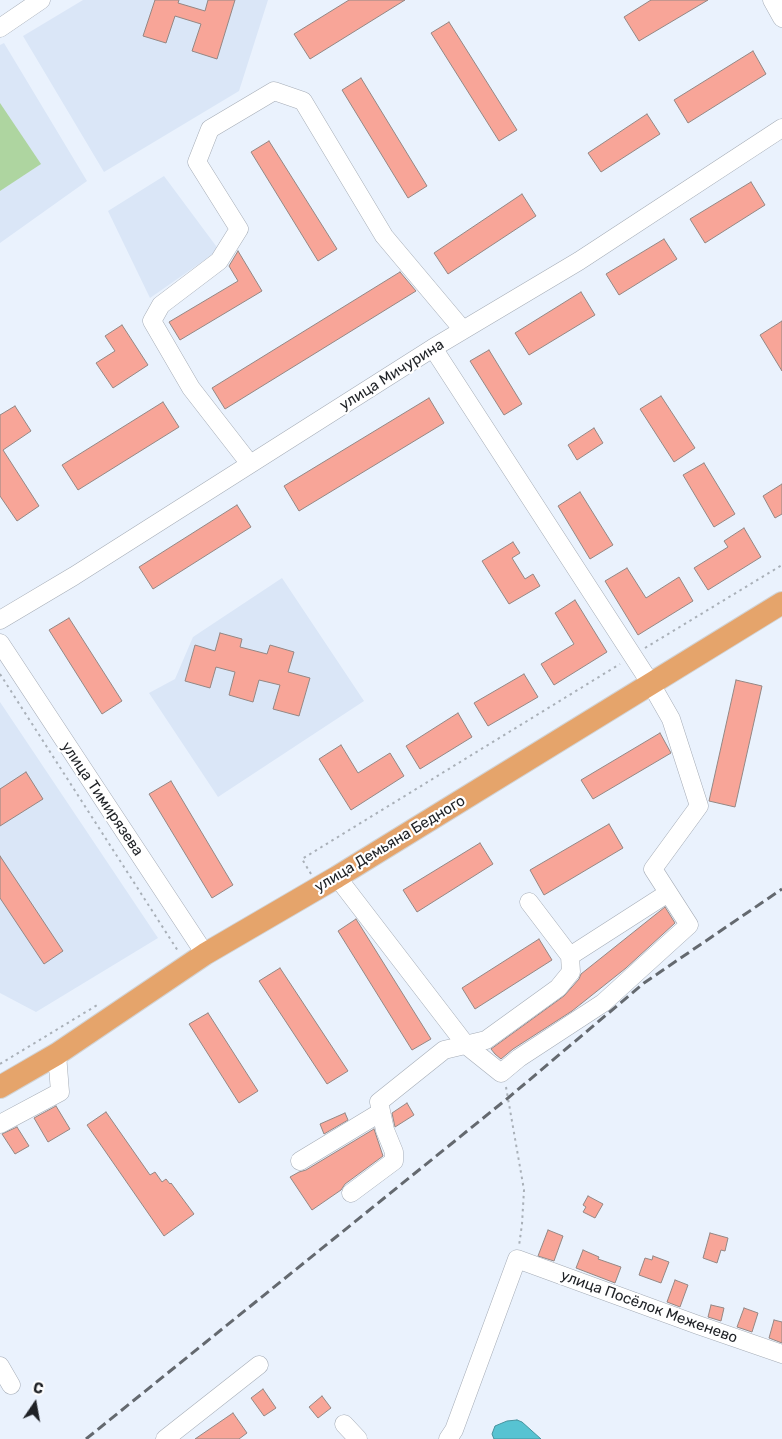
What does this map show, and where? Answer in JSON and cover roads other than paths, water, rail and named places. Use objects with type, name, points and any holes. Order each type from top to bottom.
[{"type":"main road","name":"улица Демьяна Бедного","points":[[0,1087],[57,1054],[196,960],[337,877],[782,603]]},
{"type":"street","points":[[0,28],[41,0]]},
{"type":"street","points":[[772,0],[782,18]]},
{"type":"street","points":[[250,464],[191,388],[152,321],[161,305],[219,261],[239,230],[197,162],[210,129],[274,90],[302,101],[384,236],[463,330]]},
{"type":"street","name":"улица Мичурина","points":[[0,620],[74,576],[433,348],[579,261],[782,128]]},
{"type":"street","points":[[337,877],[466,1045],[501,1073],[519,1058],[603,1003],[689,926],[653,869],[699,806],[670,719],[651,684],[433,348]]},
{"type":"street","name":"улица Тимирязева","points":[[0,642],[4,668],[196,960]]},
{"type":"street","points":[[570,956],[668,893]]},
{"type":"street","points":[[351,1194],[394,1161],[394,1152],[385,1130],[379,1102],[444,1050],[486,1040],[558,988],[571,972],[570,956],[529,902]]},
{"type":"street","points":[[0,1124],[60,1092],[57,1054]]},
{"type":"street","points":[[300,1161],[381,1112]]},
{"type":"street","name":"улица Посёлок Меженево","points":[[448,1439],[454,1430],[517,1259],[782,1354]]},
{"type":"street","points":[[165,1439],[260,1365]]},
{"type":"street","points":[[0,1366],[11,1385]]},
{"type":"street","points":[[344,1424],[358,1439]]},
{"type":"water","points":[[517,1420],[522,1422],[541,1439],[494,1439],[492,1434],[495,1426],[507,1421]]},
{"type":"railway","points":[[86,1439],[508,1098],[644,983],[782,889]]}]
